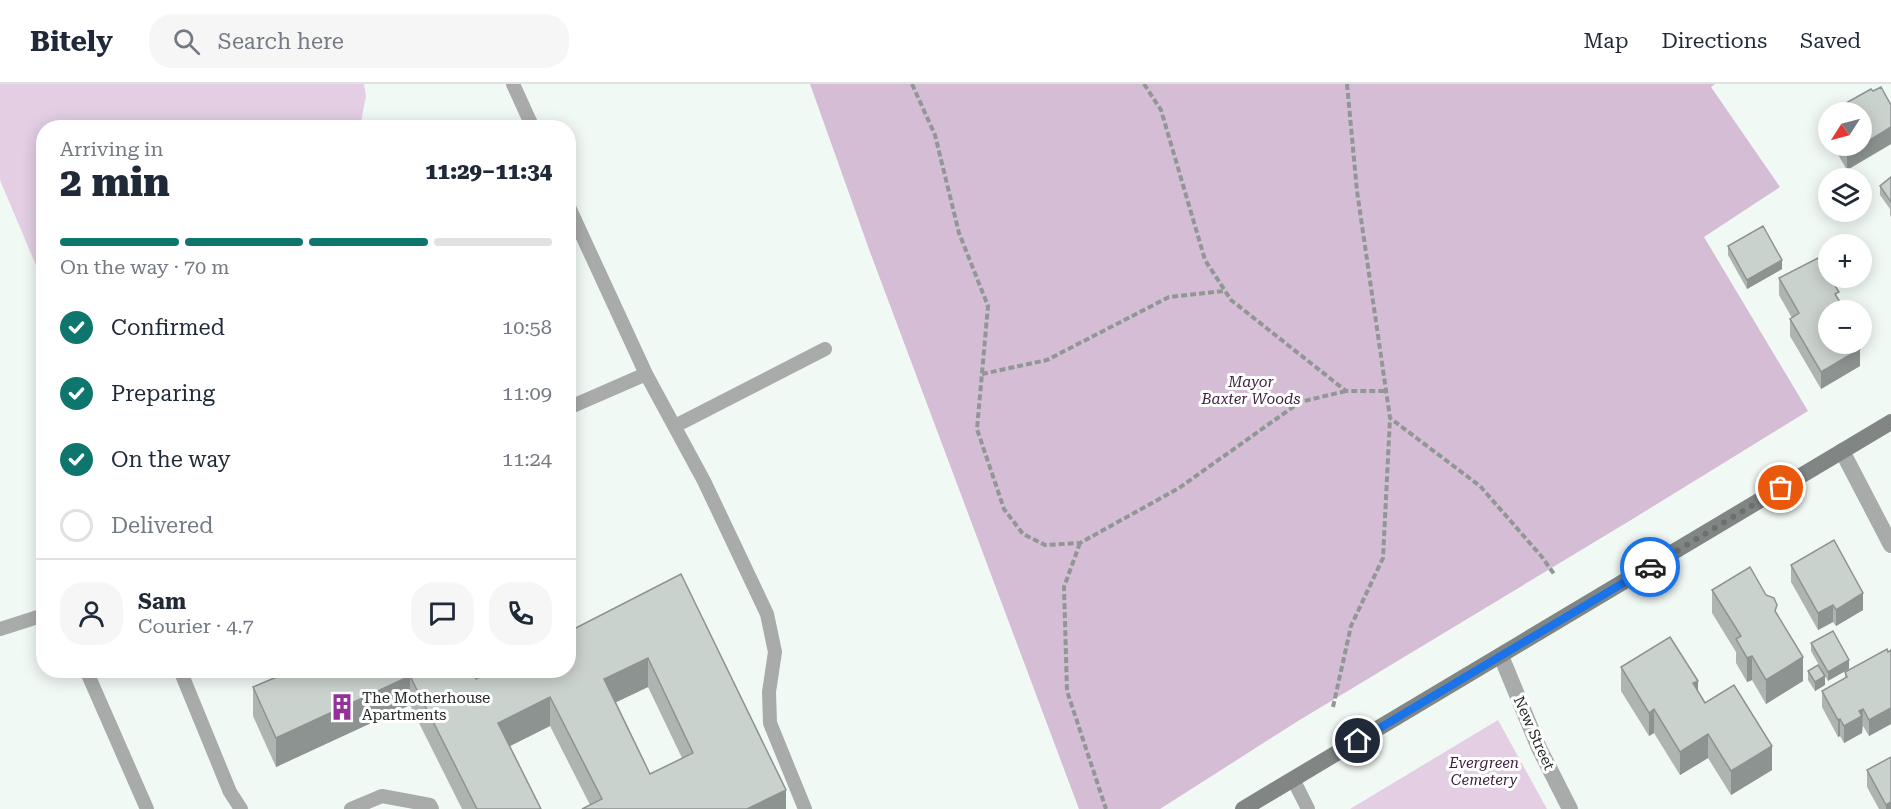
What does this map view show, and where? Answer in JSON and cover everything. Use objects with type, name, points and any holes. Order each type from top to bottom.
[{"type":"main road","points":[[1244,809],[1891,422]]},
{"type":"street","points":[[1842,451],[1891,545]]},
{"type":"street","name":"New Street","points":[[1501,656],[1539,748],[1570,809]]},
{"type":"lane","points":[[513,84],[529,120]]},
{"type":"lane","points":[[576,222],[646,374],[675,426],[767,614],[774,652],[769,692],[770,723],[806,809]]},
{"type":"lane","points":[[675,426],[825,349]]},
{"type":"lane","points":[[576,405],[646,374]]},
{"type":"lane","points":[[0,629],[36,618]]},
{"type":"lane","points":[[90,678],[147,809]]},
{"type":"lane","points":[[183,678],[230,792],[241,809]]},
{"type":"lane","points":[[1293,779],[1308,809]]},
{"type":"lane","points":[[351,809],[382,796],[430,805],[432,809]]},
{"type":"path","points":[[912,84],[935,135],[959,233],[988,306],[977,429],[1004,509],[1023,534],[1045,545],[1080,543],[1179,488],[1300,402],[1346,392],[1386,391]]},
{"type":"path","points":[[1144,84],[1161,110],[1205,260],[1224,291],[1231,300],[1346,392]]},
{"type":"path","points":[[1334,707],[1351,626],[1383,558],[1390,418],[1357,191],[1347,84]]},
{"type":"path","points":[[982,374],[1047,360],[1170,297],[1224,291]]},
{"type":"path","points":[[1390,418],[1480,486],[1554,574]]},
{"type":"path","points":[[1080,543],[1064,587],[1067,691],[1106,809]]},
{"type":"green space","points":[[0,84],[364,84],[366,96],[361,120],[36,120],[36,265],[0,180]]},
{"type":"green space","name":"Mayor Baxter Woods","points":[[810,84],[1715,84],[1711,87],[1780,187],[1704,237],[1808,411],[1298,721],[1160,809],[1079,809],[870,252]]},
{"type":"green space","name":"Evergreen Cemetery","points":[[1498,720],[1547,809],[1350,809]]},
{"type":"building","points":[[1881,87],[1891,105],[1891,127],[1872,139],[1872,102],[1848,102],[1871,89],[1873,91]]},
{"type":"building","points":[[1891,177],[1891,202],[1880,186]]},
{"type":"building","points":[[1763,226],[1782,260],[1747,280],[1728,246]]},
{"type":"building","points":[[1818,258],[1818,288],[1836,288],[1839,292],[1835,294],[1839,300],[1818,300],[1818,354],[1852,354],[1821,372],[1790,319],[1799,313],[1779,278]]},
{"type":"building","points":[[1834,540],[1863,593],[1836,610],[1833,605],[1818,613],[1791,565]]},
{"type":"building","points":[[1750,567],[1766,595],[1774,598],[1777,605],[1775,611],[1803,657],[1766,680],[1752,656],[1747,658],[1736,639],[1741,636],[1712,590]]},
{"type":"building","name":"The Motherhouse Apartments","points":[[681,574],[786,790],[747,809],[582,809],[602,799],[550,697],[498,723],[541,809],[477,809],[411,678],[576,678],[576,628]],"holes":[[[648,658],[693,753],[650,774],[604,679]]]},
{"type":"building","points":[[1833,631],[1849,660],[1828,672],[1811,643]]},
{"type":"building","points":[[1670,637],[1698,681],[1693,683],[1705,703],[1734,685],[1772,746],[1731,771],[1708,734],[1680,752],[1654,709],[1649,713],[1621,667]]},
{"type":"building","points":[[1887,649],[1888,652],[1891,650],[1891,708],[1869,720],[1863,709],[1859,711],[1862,716],[1844,726],[1840,719],[1838,720],[1822,691],[1847,677],[1845,672]]},
{"type":"building","points":[[1818,665],[1825,676],[1815,682],[1808,671]]},
{"type":"building","name":"The Motherhouse Apartments","points":[[274,678],[406,678],[276,738],[253,687]]},
{"type":"building","points":[[1891,757],[1891,802],[1886,805],[1867,770]]},
{"type":"way so far","points":[[1650,567],[1781,488]]},
{"type":"place","name":"The Motherhouse Apartments","points":[[342,707]]},
{"type":"route","points":[[1358,741],[1650,567]]}]
